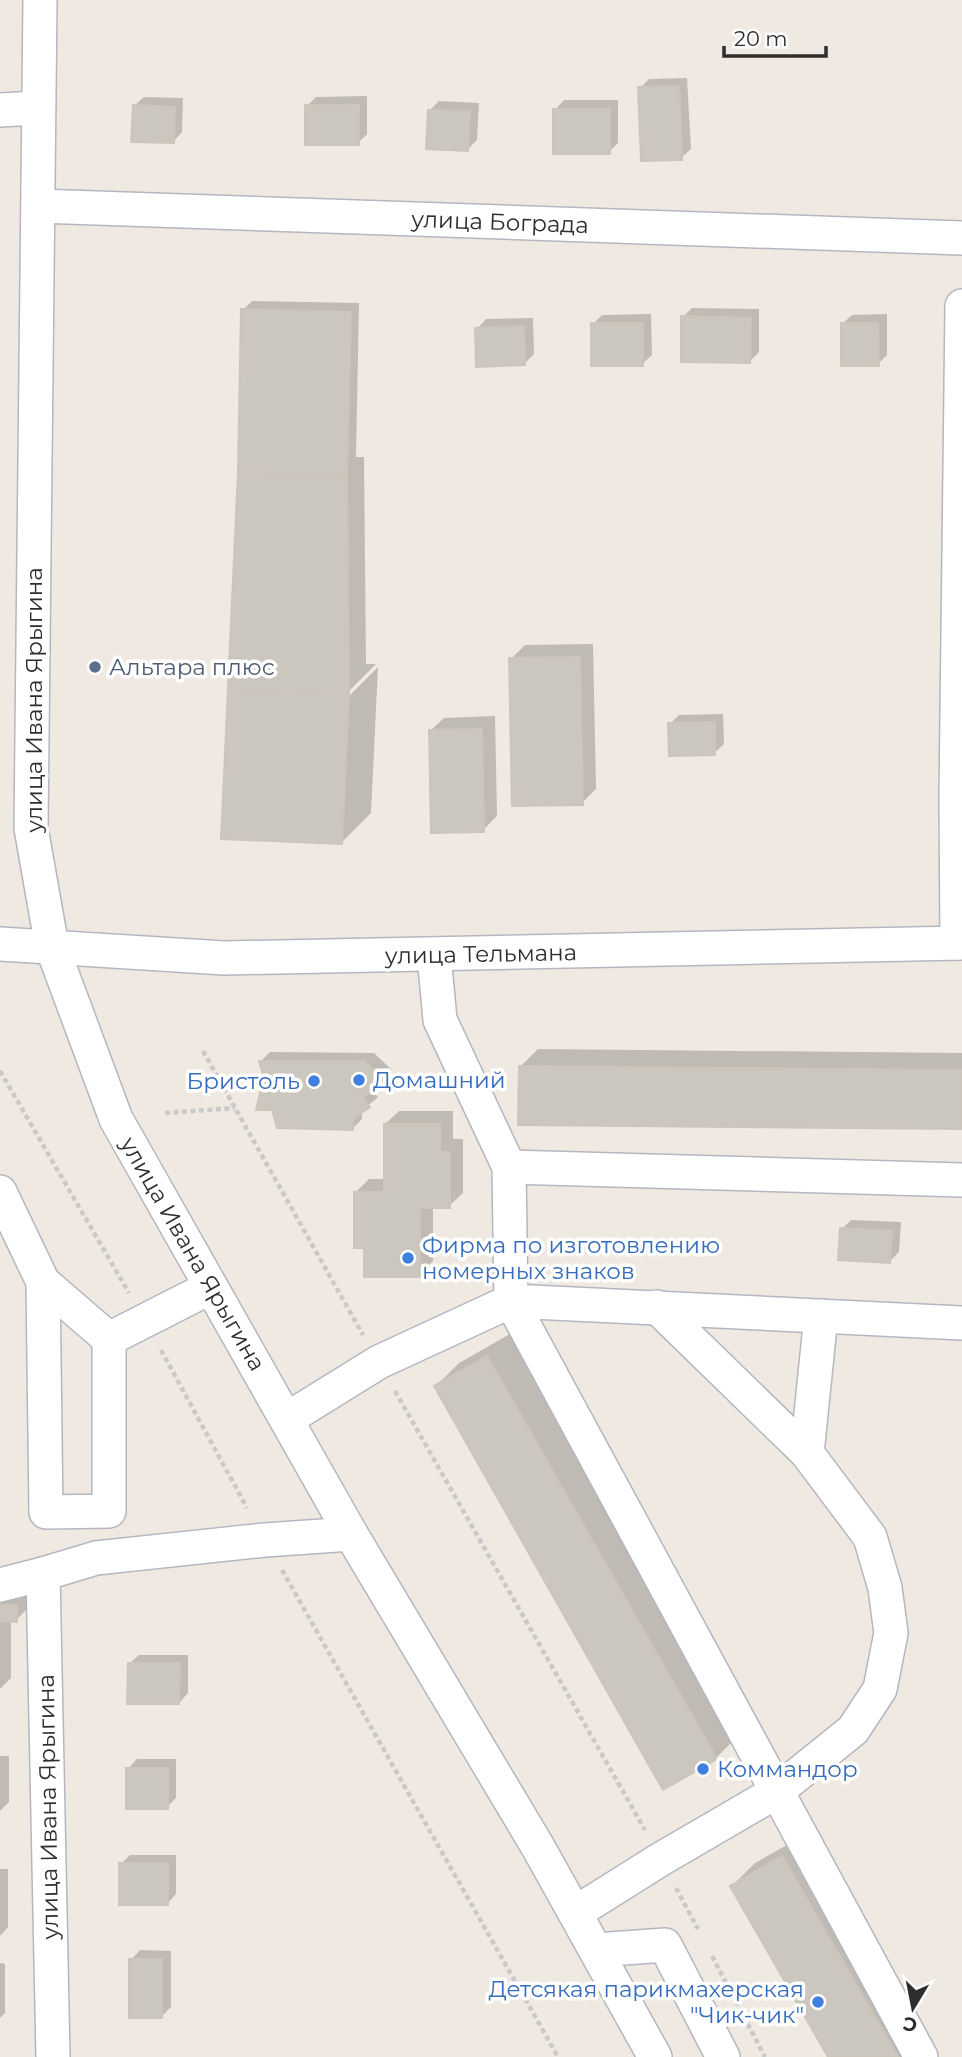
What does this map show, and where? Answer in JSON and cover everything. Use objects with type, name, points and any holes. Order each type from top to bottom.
[{"type":"street","name":"улица Ивана Ярыгина","points":[[40,0],[31,828],[52,947],[116,1119],[351,1534],[575,1913],[655,2057]]},
{"type":"street","points":[[0,110],[37,108]]},
{"type":"street","name":"улица Бограда","points":[[38,206],[962,238]]},
{"type":"street","points":[[960,943],[956,797],[962,306]]},
{"type":"street","name":"улица Тельмана","points":[[0,944],[224,958],[960,943]]},
{"type":"street","points":[[434,955],[440,1020],[509,1167],[511,1301],[921,2057]]},
{"type":"street","points":[[509,1167],[962,1180]]},
{"type":"street","points":[[0,1192],[43,1282],[109,1339],[109,1511],[46,1512],[43,1282]]},
{"type":"street","points":[[109,1339],[211,1287]]},
{"type":"street","points":[[287,1419],[379,1362],[511,1301],[962,1323]]},
{"type":"street","points":[[575,1913],[776,1792],[853,1730],[880,1689],[891,1633],[885,1588],[870,1537],[807,1453],[657,1307]]},
{"type":"street","points":[[807,1453],[821,1316]]},
{"type":"street","points":[[0,1586],[96,1558],[351,1534]]},
{"type":"street","name":"улица Ивана Ярыгина","points":[[43,1574],[53,2057]]},
{"type":"street","points":[[596,1950],[665,1945],[723,2057]]},
{"type":"path","points":[[203,1051],[661,1859],[704,1940]]},
{"type":"path","points":[[165,1113],[235,1108]]},
{"type":"path","points":[[710,1952],[765,2057]]},
{"type":"building","points":[[679,86],[682,160],[641,161],[638,87]]},
{"type":"building","points":[[133,105],[175,107],[174,143],[131,142]]},
{"type":"building","points":[[305,105],[359,105],[359,145],[305,145]]},
{"type":"building","points":[[553,109],[610,109],[610,154],[553,154]]},
{"type":"building","points":[[428,110],[470,111],[468,151],[426,149]]},
{"type":"building","points":[[241,309],[351,312],[347,474],[238,472]]},
{"type":"building","points":[[681,316],[751,318],[750,363],[681,362]]},
{"type":"building","points":[[591,323],[643,323],[643,366],[591,366]]},
{"type":"building","points":[[841,323],[878,323],[879,366],[841,366]]},
{"type":"building","points":[[524,326],[525,365],[476,367],[475,328]]},
{"type":"building","points":[[238,472],[347,474],[349,694],[228,688]]},
{"type":"building","points":[[580,657],[583,805],[512,806],[509,658]]},
{"type":"building","points":[[228,688],[349,694],[342,844],[221,839]]},
{"type":"building","points":[[715,722],[715,755],[669,756],[668,723]]},
{"type":"building","points":[[482,729],[484,832],[431,833],[429,730]]},
{"type":"building","points":[[259,1061],[364,1061],[384,1080],[362,1098],[370,1107],[353,1119],[353,1130],[277,1128],[272,1110],[256,1110],[264,1077]]},
{"type":"building","points":[[519,1066],[962,1070],[962,1129],[518,1125]]},
{"type":"building","points":[[384,1124],[440,1124],[440,1152],[450,1152],[450,1208],[420,1208],[420,1277],[364,1277],[364,1248],[354,1248],[354,1192],[384,1192]]},
{"type":"building","points":[[840,1228],[892,1231],[890,1263],[838,1260]]},
{"type":"building","points":[[487,1356],[717,1759],[663,1790],[434,1386]]},
{"type":"building","points":[[0,1605],[17,1605],[17,1622],[0,1621]]},
{"type":"building","points":[[128,1663],[180,1663],[179,1704],[127,1704]]},
{"type":"building","points":[[126,1768],[168,1768],[168,1809],[126,1809]]},
{"type":"building","points":[[782,1856],[898,2057],[828,2057],[730,1886]]},
{"type":"building","points":[[119,1863],[168,1863],[168,1905],[119,1905]]},
{"type":"building","points":[[129,1959],[162,1959],[162,2018],[129,2018]]},
{"type":"place","name":"Альтара плюс","points":[[95,667]]},
{"type":"place","name":"Домашний","points":[[359,1080]]},
{"type":"place","name":"Бристоль","points":[[314,1081]]},
{"type":"place","name":"Фирма по изготовлению номерных знаков","points":[[408,1258]]},
{"type":"place","name":"Коммандор","points":[[703,1769]]},
{"type":"place","name":"Детсякая парикмахерская \"Чик-чик\"","points":[[818,2002]]}]
